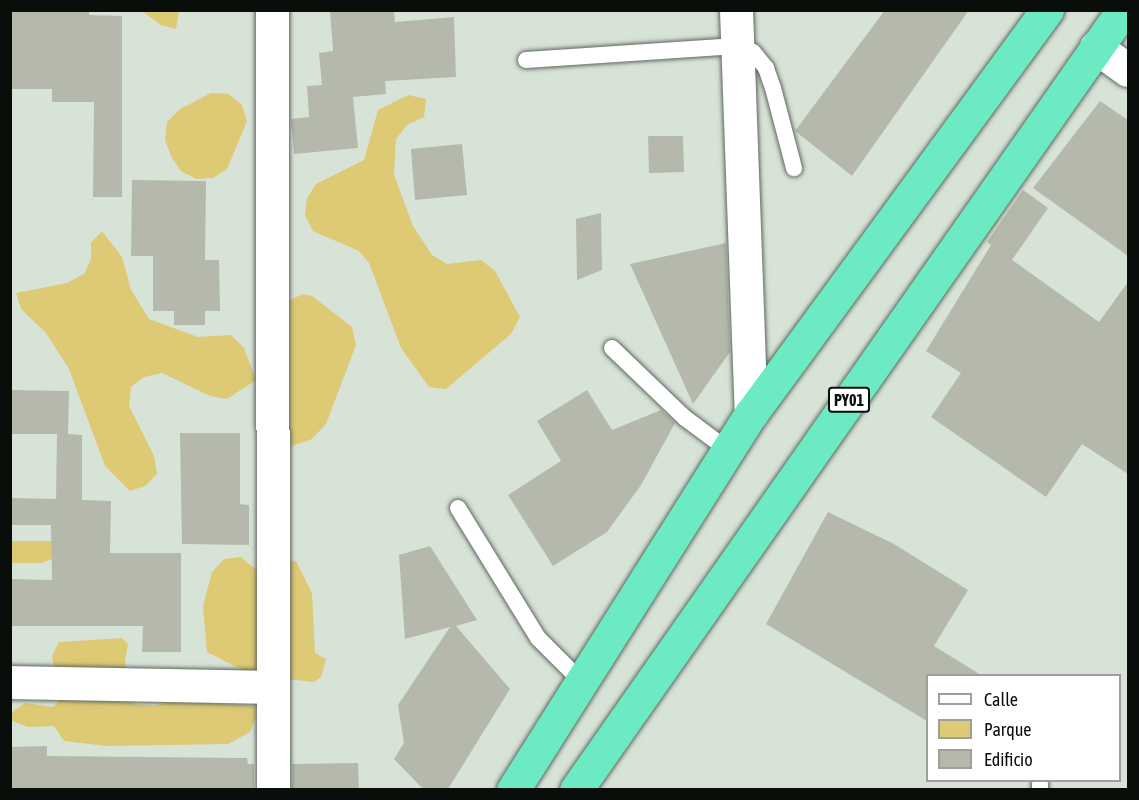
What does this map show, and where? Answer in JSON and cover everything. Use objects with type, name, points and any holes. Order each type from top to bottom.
[{"type":"highway","points":[[513,789],[751,414],[1047,10]]},
{"type":"highway","name":"PY01","points":[[576,789],[1123,10]]},
{"type":"street","points":[[272,10],[273,789]]},
{"type":"street","points":[[736,10],[751,414]]},
{"type":"street","points":[[1096,47],[1128,70]]},
{"type":"street","points":[[10,682],[272,687]]},
{"type":"lane","points":[[526,60],[737,46],[753,52],[766,68],[794,168]]},
{"type":"lane","points":[[612,348],[685,418],[728,450]]},
{"type":"lane","points":[[458,508],[538,638],[582,682]]},
{"type":"green space","points":[[142,11],[179,11],[176,29],[161,25]]},
{"type":"green space","points":[[211,93],[228,94],[242,105],[247,121],[227,169],[213,178],[196,179],[181,171],[172,158],[165,140],[167,122],[180,109]]},
{"type":"green space","points":[[408,95],[426,99],[424,117],[407,125],[396,139],[394,175],[413,226],[432,255],[447,264],[481,260],[495,271],[520,317],[511,334],[446,389],[429,387],[401,348],[369,263],[359,251],[313,231],[305,215],[307,198],[316,184],[364,160],[378,110]]},
{"type":"green space","points":[[102,231],[122,257],[131,290],[149,319],[198,337],[231,335],[244,348],[256,380],[227,399],[210,396],[162,373],[144,377],[131,387],[129,406],[154,456],[157,474],[145,486],[130,491],[105,466],[69,369],[46,333],[21,309],[16,293],[67,283],[84,274],[91,259],[91,243]]},
{"type":"green space","points":[[303,294],[312,296],[352,327],[356,345],[326,424],[312,439],[286,448],[288,301]]},
{"type":"green space","points":[[10,541],[53,541],[65,554],[41,563],[11,563]]},
{"type":"green space","points":[[241,557],[267,579],[288,562],[296,561],[312,593],[315,653],[326,659],[321,677],[314,682],[252,675],[207,652],[203,606],[212,572],[224,559]]},
{"type":"green space","points":[[122,638],[128,644],[125,661],[127,697],[135,704],[154,706],[171,701],[254,706],[257,715],[250,732],[228,744],[107,746],[64,741],[54,726],[28,727],[12,721],[12,712],[25,703],[53,707],[59,701],[52,656],[59,642]]},
{"type":"building","points":[[89,10],[89,15],[122,16],[122,197],[93,197],[94,102],[52,102],[52,89],[10,89],[10,12]]},
{"type":"building","points":[[330,10],[394,10],[395,22],[454,17],[456,77],[385,81],[386,94],[353,97],[358,148],[294,154],[291,119],[309,117],[307,86],[322,85],[319,53],[333,51]]},
{"type":"building","points":[[885,10],[969,10],[852,176],[795,131]]},
{"type":"building","points":[[1100,101],[1128,120],[1128,256],[1033,188]]},
{"type":"building","points":[[648,136],[683,136],[684,172],[649,173]]},
{"type":"building","points":[[462,144],[467,195],[415,200],[411,149]]},
{"type":"building","points":[[132,180],[206,181],[205,260],[219,260],[220,311],[205,311],[205,325],[174,325],[174,311],[153,311],[153,256],[131,256]]},
{"type":"building","points":[[1023,190],[1048,208],[1012,260],[1099,322],[1128,282],[1128,474],[1082,444],[1046,497],[931,417],[961,373],[926,351],[991,245],[987,242]]},
{"type":"building","points":[[601,213],[602,270],[577,280],[576,219]]},
{"type":"building","points":[[726,243],[730,352],[693,404],[630,264]]},
{"type":"building","points":[[10,390],[69,391],[68,434],[82,435],[82,500],[111,501],[110,553],[181,553],[181,652],[142,652],[143,626],[10,626],[10,579],[52,580],[51,525],[10,525],[10,498],[56,499],[57,434],[10,434]]},
{"type":"building","points":[[587,390],[612,430],[661,410],[675,423],[641,485],[607,532],[553,566],[508,495],[561,461],[537,421]]},
{"type":"building","points":[[180,433],[240,433],[240,504],[249,505],[249,545],[182,544]]},
{"type":"building","points":[[828,512],[894,544],[968,590],[934,646],[979,674],[926,674],[926,720],[766,624]]},
{"type":"building","points":[[430,546],[477,620],[456,626],[510,689],[448,789],[423,789],[394,759],[404,743],[398,705],[450,627],[405,639],[399,555]]},
{"type":"building","points":[[47,746],[47,756],[247,758],[248,764],[254,764],[254,789],[10,789],[10,747]]},
{"type":"building","points":[[358,763],[359,789],[292,789],[292,764]]}]
